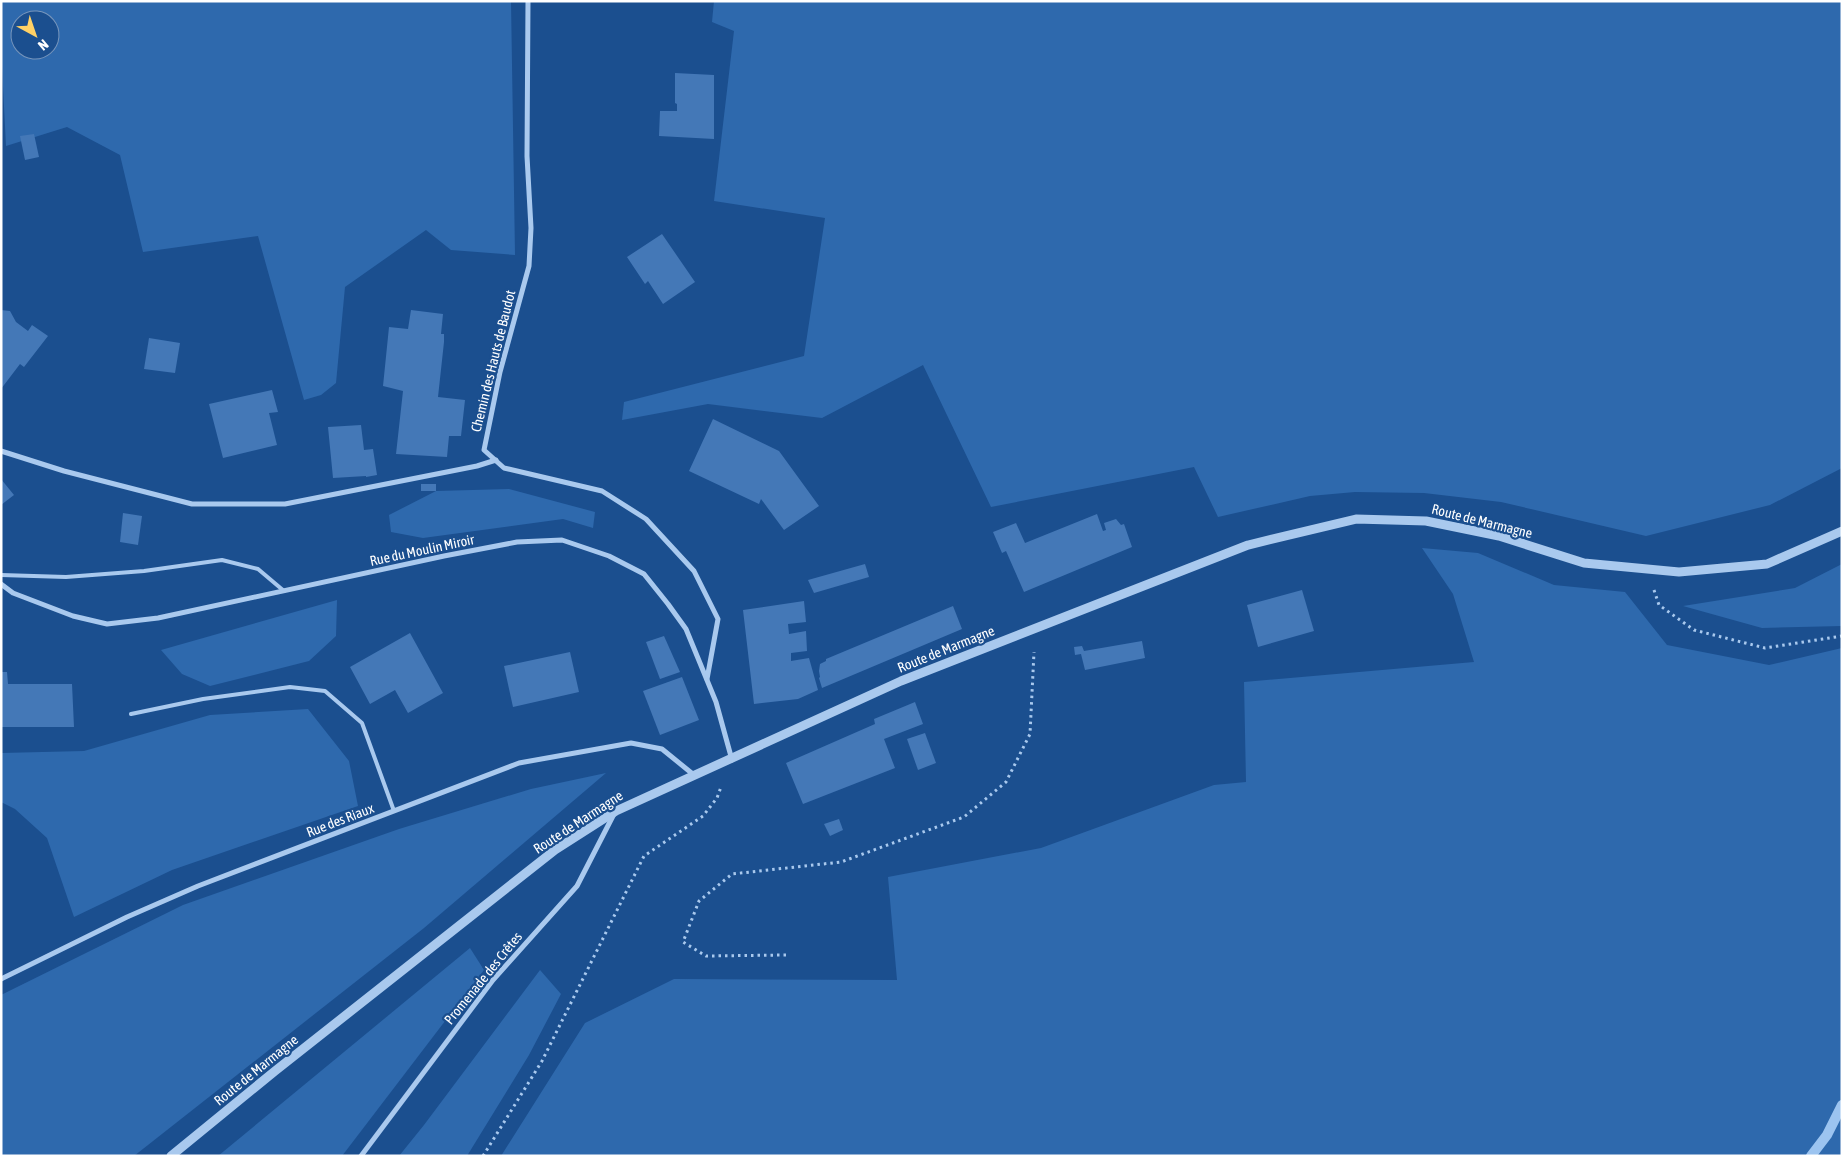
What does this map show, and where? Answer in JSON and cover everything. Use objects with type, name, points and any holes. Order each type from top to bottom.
[{"type":"street","name":"Chemin des Hauts de Baudot","points":[[496,460],[484,450],[500,372],[529,266],[531,228],[527,156],[528,1]]},
{"type":"street","points":[[1,451],[64,471],[192,504],[285,504],[468,468],[496,460],[504,468],[602,491],[646,519],[694,571],[718,619],[707,681]]},
{"type":"street","name":"Route de Marmagne","points":[[171,1156],[275,1071],[555,850],[616,811],[694,775],[732,760],[901,681],[1248,545],[1356,519],[1426,521],[1499,536],[1584,563],[1679,572],[1767,564],[1842,531]]},
{"type":"street","name":"Rue du Moulin Miroir","points":[[1,584],[22,597],[73,616],[107,624],[158,618],[517,542],[562,540],[609,556],[644,574],[686,629],[716,702],[732,760]]},
{"type":"street","name":"Rue des Riaux","points":[[1,979],[126,917],[198,886],[519,763],[631,742],[662,749],[694,775]]},
{"type":"street","name":"Promenade des Crêtes","points":[[361,1156],[493,980],[577,886],[616,811]]},
{"type":"lane","points":[[1,575],[66,577],[144,571],[222,560],[258,569],[284,591]]},
{"type":"lane","points":[[131,714],[203,698],[290,687],[326,691],[362,723],[394,811]]},
{"type":"path","points":[[1646,569],[1660,605],[1694,630],[1766,648],[1842,636]]},
{"type":"path","points":[[786,955],[706,956],[683,942],[699,901],[732,874],[841,862],[964,817],[1006,782],[1030,734],[1035,629]]},
{"type":"path","points":[[483,1156],[542,1061],[644,856],[703,816],[717,798],[732,760]]},
{"type":"shaded area","points":[[1,1],[511,1],[515,255],[451,250],[426,230],[345,287],[336,383],[321,395],[304,400],[258,236],[143,252],[120,155],[67,127],[6,146],[1,47]]},
{"type":"shaded area","points":[[714,1],[1842,1],[1842,468],[1770,505],[1646,536],[1501,502],[1424,493],[1355,492],[1310,496],[1218,517],[1194,467],[991,507],[923,365],[822,418],[708,404],[622,420],[624,402],[804,356],[825,218],[714,201],[734,31],[712,22]]},
{"type":"shaded area","points":[[509,489],[595,512],[593,528],[563,519],[423,538],[391,532],[389,515],[436,491]]},
{"type":"shaded area","points":[[1422,548],[1478,553],[1554,585],[1625,592],[1667,645],[1769,665],[1842,648],[1842,1156],[501,1156],[585,1023],[674,979],[897,980],[888,877],[1041,848],[1214,785],[1246,782],[1244,682],[1474,662],[1453,594]]},
{"type":"shaded area","points":[[1842,564],[1842,626],[1762,628],[1683,606],[1795,588]]},
{"type":"shaded area","points":[[337,600],[336,636],[309,661],[210,686],[182,674],[161,650]]},
{"type":"shaded area","points":[[308,709],[349,761],[358,806],[172,870],[74,917],[47,838],[15,809],[1,802],[1,753],[84,751],[210,715]]},
{"type":"shaded area","points":[[606,773],[424,928],[134,1156],[1,1156],[1,995],[183,905],[399,829],[531,789]]},
{"type":"shaded area","points":[[470,948],[484,970],[342,1156],[218,1156]]},
{"type":"shaded area","points":[[540,970],[561,994],[529,1055],[467,1156],[399,1156],[424,1125]]},
{"type":"building","points":[[675,73],[714,75],[714,139],[659,136],[660,111],[677,111],[677,104],[675,103]]},
{"type":"building","points":[[34,134],[39,157],[25,160],[20,136]]},
{"type":"building","points":[[662,234],[695,282],[663,304],[648,281],[645,284],[627,257]]},
{"type":"building","points":[[1,310],[10,311],[16,322],[28,331],[32,325],[48,336],[24,367],[20,364],[1,389]]},
{"type":"building","points":[[411,310],[443,314],[441,334],[444,334],[444,342],[438,397],[465,400],[461,436],[449,436],[447,457],[396,454],[403,391],[383,386],[389,327],[408,329]]},
{"type":"building","points":[[149,338],[180,343],[175,373],[144,369]]},
{"type":"building","points":[[272,390],[278,412],[269,413],[277,445],[223,458],[209,404]]},
{"type":"building","points":[[713,419],[779,451],[819,506],[784,530],[761,499],[759,504],[689,471]]},
{"type":"building","points":[[361,425],[364,450],[373,449],[377,475],[333,478],[328,427]]},
{"type":"building","points":[[1,479],[14,495],[1,505]]},
{"type":"building","points":[[421,484],[436,484],[436,491],[421,491]]},
{"type":"building","points":[[123,513],[142,516],[138,545],[120,542]]},
{"type":"building","points":[[1097,514],[1103,531],[1106,530],[1104,523],[1116,519],[1121,525],[1124,524],[1132,547],[1024,592],[1006,551],[1002,553],[993,532],[1016,523],[1025,543]]},
{"type":"building","points":[[865,564],[869,577],[814,593],[808,580]]},
{"type":"building","points":[[1302,590],[1314,631],[1258,647],[1247,605]]},
{"type":"building","points":[[804,601],[806,622],[788,624],[789,634],[806,631],[807,651],[791,653],[791,661],[809,658],[818,690],[798,699],[754,704],[743,610]]},
{"type":"building","points":[[953,606],[962,629],[822,688],[819,671],[820,664],[826,661],[826,659]]},
{"type":"building","points":[[410,633],[443,693],[408,713],[395,690],[370,704],[350,667]]},
{"type":"building","points":[[664,636],[680,672],[660,679],[646,642]]},
{"type":"building","points":[[1142,641],[1145,658],[1085,670],[1081,654],[1075,655],[1074,647],[1082,646],[1084,651]]},
{"type":"building","points":[[570,652],[579,692],[513,707],[504,666]]},
{"type":"building","points":[[1,672],[7,672],[8,684],[72,684],[74,727],[1,727]]},
{"type":"building","points":[[682,677],[699,720],[660,735],[643,691]]},
{"type":"building","points":[[915,702],[923,724],[884,739],[895,768],[803,804],[786,763],[875,724],[874,719]]},
{"type":"building","points":[[925,733],[936,763],[918,770],[907,739]]},
{"type":"building","points":[[839,819],[843,830],[830,836],[824,824]]},
{"type":"waterway","points":[[1811,1156],[1827,1135],[1842,1105]]}]
